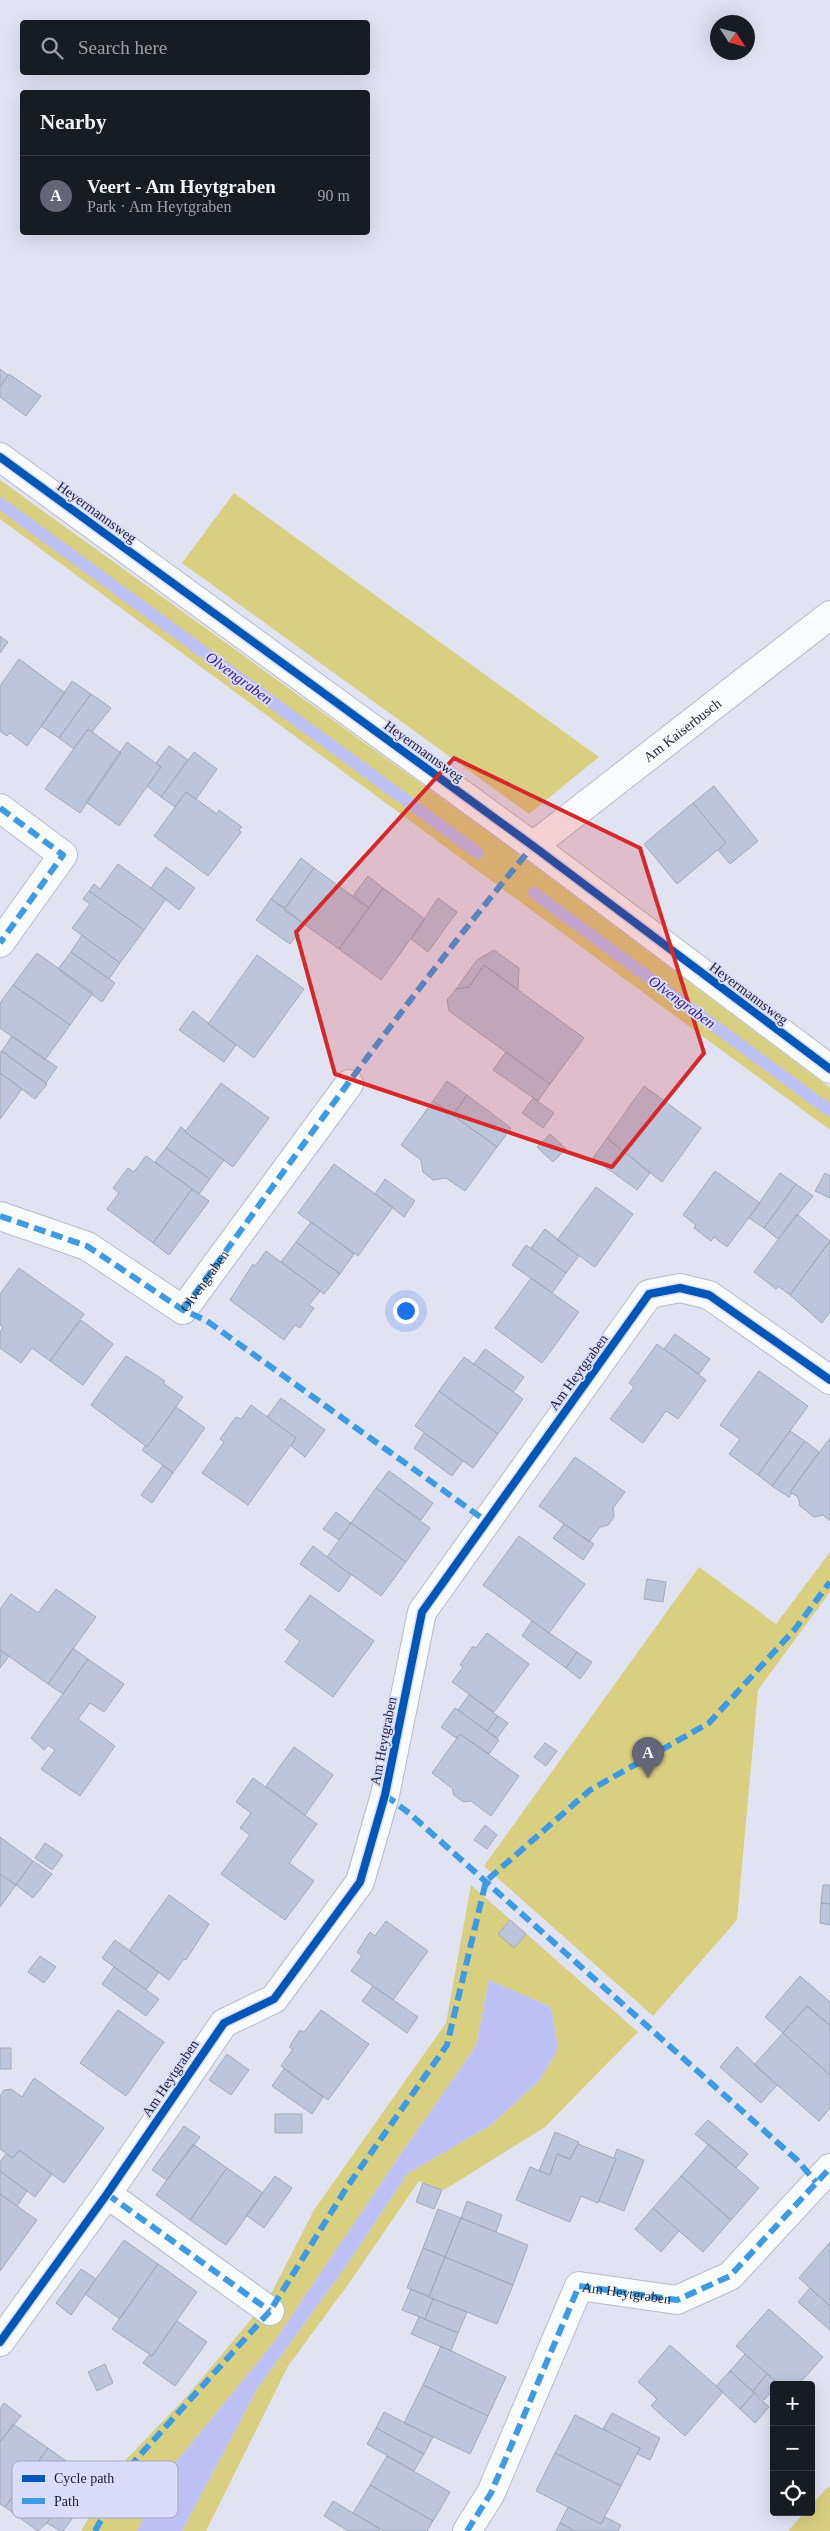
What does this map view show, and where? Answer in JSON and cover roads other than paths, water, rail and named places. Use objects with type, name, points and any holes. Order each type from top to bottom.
[{"type":"street","name":"Heyermannsweg","points":[[0,457],[533,846],[830,1069]]},
{"type":"street","name":"Am Kaiserbusch","points":[[533,846],[830,615]]},
{"type":"street","points":[[0,808],[63,855],[0,943]]},
{"type":"street","name":"Olvengraben","points":[[0,1216],[88,1246],[183,1310],[349,1084]]},
{"type":"street","name":"Am Heytgraben","points":[[0,2342],[107,2194],[224,2023],[274,1999],[360,1882],[385,1795],[422,1612],[650,1294],[680,1288],[709,1295],[830,1380]]},
{"type":"street","name":"Am Heytgraben","points":[[467,2531],[491,2493],[579,2286],[677,2300],[730,2276],[830,2168]]},
{"type":"street","points":[[107,2194],[270,2311]]},
{"type":"water","points":[[489,1980],[551,2007],[558,2048],[540,2080],[491,2125],[407,2174],[351,2259],[257,2389],[182,2531],[137,2531],[144,2518],[178,2518],[177,2461],[274,2342],[476,2046]]},
{"type":"waterway","name":"Olvengraben","points":[[0,503],[478,853]]},
{"type":"waterway","name":"Olvengraben","points":[[534,893],[830,1111]]},
{"type":"place","name":"Veert - Am Heytgraben","points":[[648,1778]]}]
